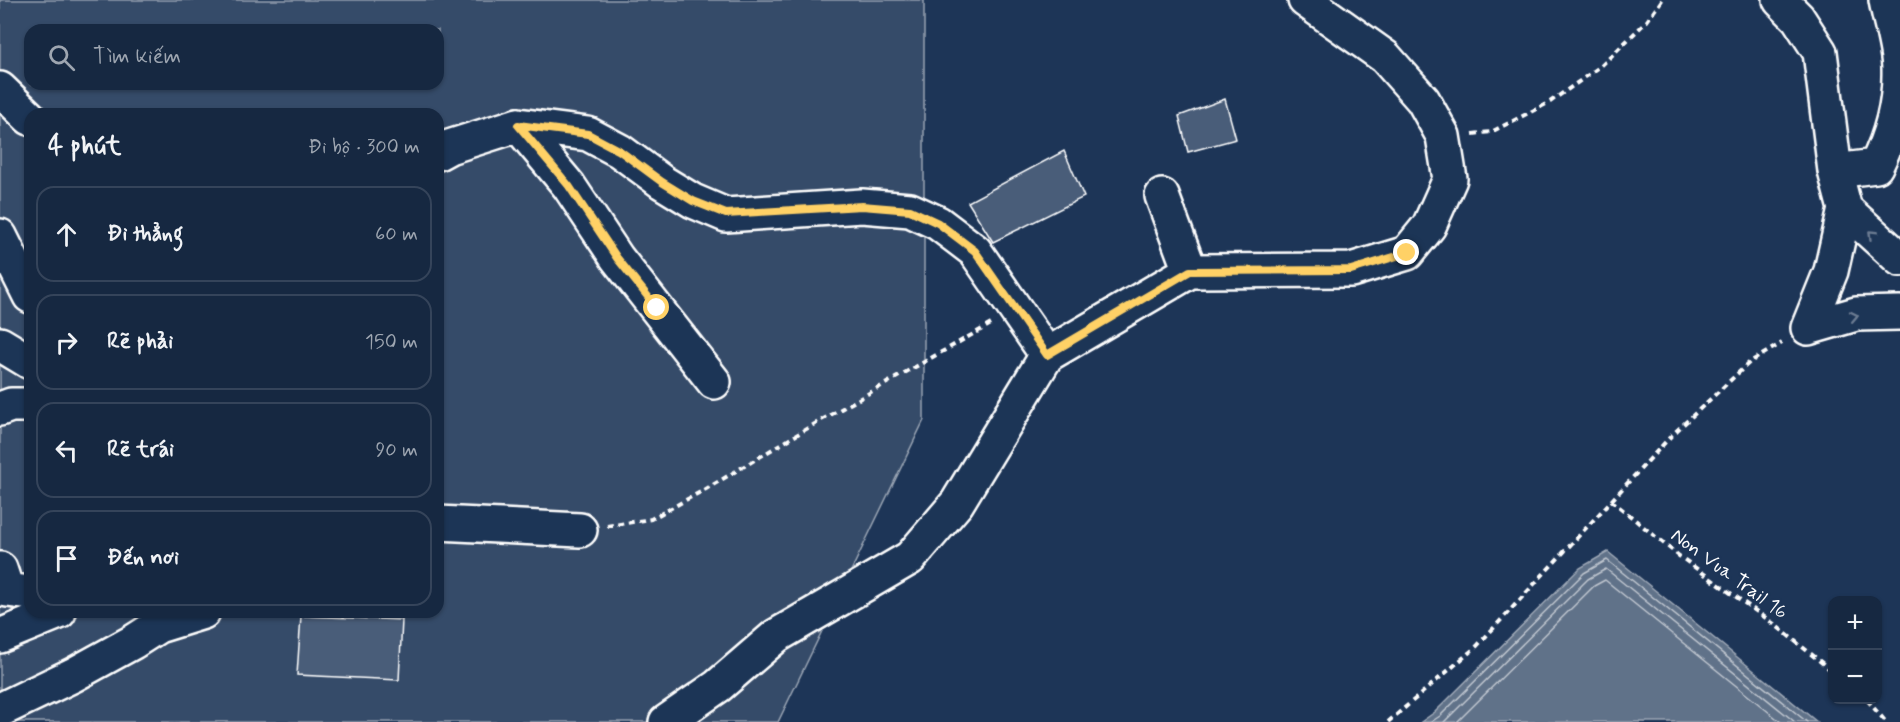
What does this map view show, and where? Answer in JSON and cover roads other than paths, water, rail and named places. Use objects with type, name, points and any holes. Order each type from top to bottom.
[{"type":"street","points":[[666,722],[718,686],[776,636],[910,558],[957,503],[1047,355],[1190,271],[1351,270],[1407,253],[1429,226],[1450,179],[1443,136],[1423,100],[1385,57],[1305,0]]},
{"type":"street","points":[[1780,0],[1798,18],[1820,52],[1835,171],[1845,208],[1830,271],[1808,328],[1856,314],[1900,313]]},
{"type":"street","points":[[1835,171],[1876,166],[1887,142],[1899,95],[1899,67],[1886,0]]},
{"type":"street","points":[[0,89],[24,112]]},
{"type":"street","points":[[518,125],[569,186],[617,258],[714,381]]},
{"type":"street","points":[[444,150],[518,125],[588,134],[620,151],[662,182],[693,201],[726,214],[862,206],[910,210],[938,223],[975,251],[1047,355]]},
{"type":"street","points":[[1162,196],[1190,271]]},
{"type":"street","points":[[1845,208],[1900,259]]},
{"type":"street","points":[[0,236],[24,284]]},
{"type":"street","points":[[0,344],[24,358]]},
{"type":"street","points":[[0,409],[11,405],[24,405]]},
{"type":"street","points":[[444,523],[580,530]]},
{"type":"street","points":[[0,569],[7,590],[24,592]]},
{"type":"street","points":[[0,636],[44,618]]},
{"type":"street","points":[[0,710],[73,675],[158,626],[184,618]]},
{"type":"water","points":[[1608,552],[1817,722],[1421,722],[1435,712],[1580,568]]}]
